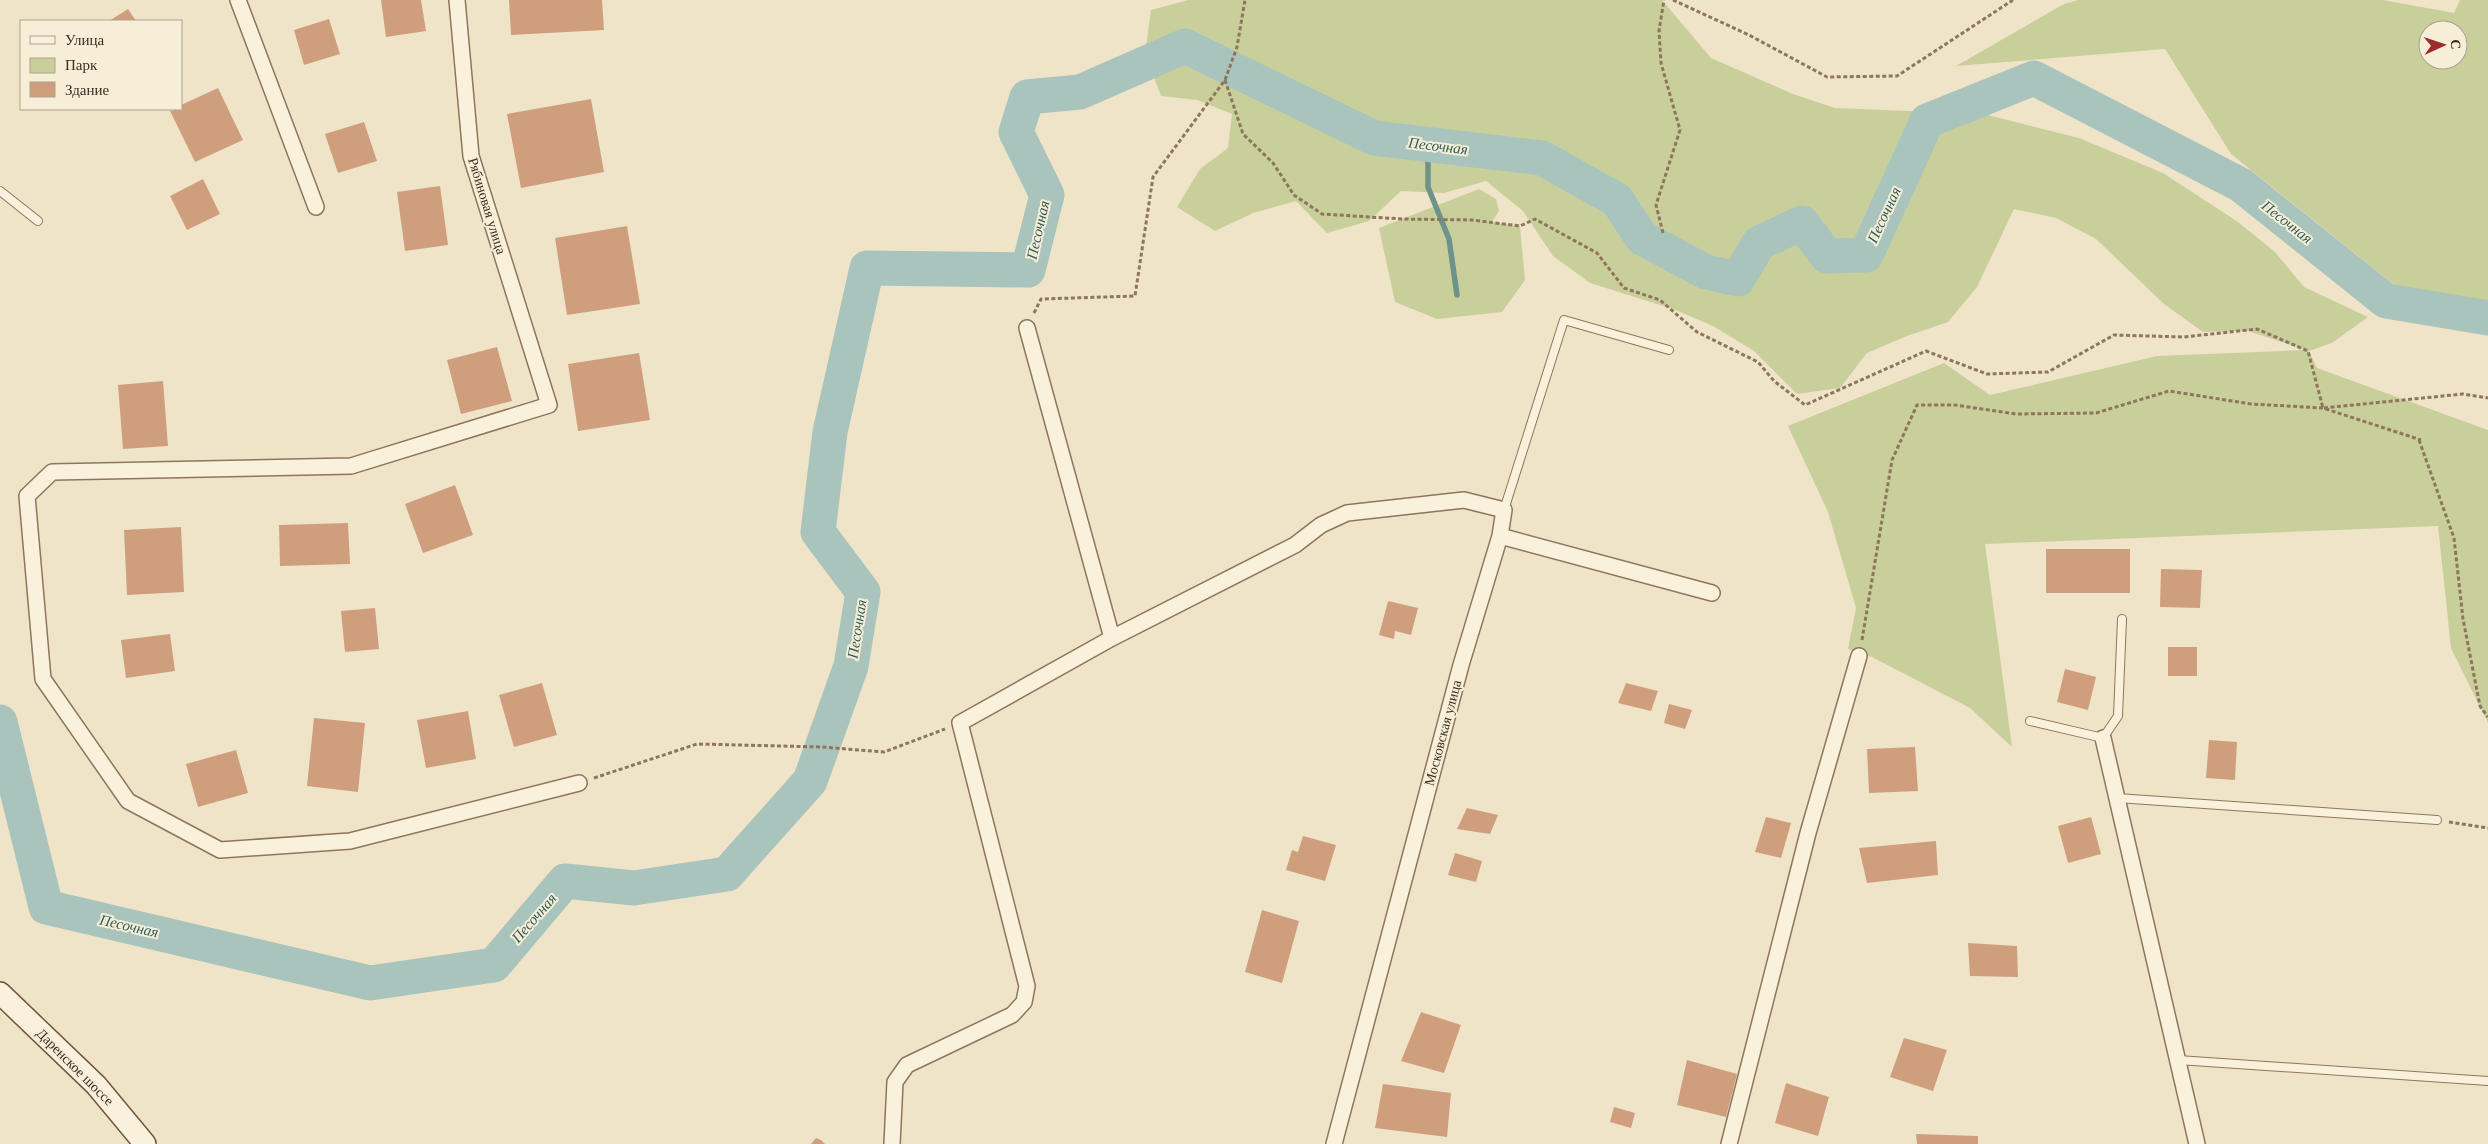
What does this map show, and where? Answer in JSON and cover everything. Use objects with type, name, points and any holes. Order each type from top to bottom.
[{"type":"main road","name":"Даренское шоссе","points":[[0,993],[96,1085],[145,1144]]},
{"type":"street","points":[[238,0],[316,207]]},
{"type":"street","name":"Рябиновая улица","points":[[457,0],[471,156],[549,406],[351,466],[52,472],[27,496],[43,679],[128,801],[220,850],[350,841],[579,783]]},
{"type":"street","points":[[1027,328],[1112,638]]},
{"type":"street","points":[[892,1144],[895,1082],[907,1065],[1012,1015],[1024,1002],[1027,986],[960,723],[1112,638],[1295,546],[1321,525],[1348,513],[1464,500],[1504,510]]},
{"type":"street","name":"Московская улица","points":[[1334,1144],[1461,665],[1500,536],[1504,510]]},
{"type":"street","points":[[1500,536],[1712,593]]},
{"type":"street","points":[[1729,1144],[1808,833],[1859,656]]},
{"type":"street","points":[[2103,738],[2197,1144]]},
{"type":"lane","points":[[0,191],[38,221]]},
{"type":"lane","points":[[1504,510],[1564,320],[1669,350]]},
{"type":"lane","points":[[2030,721],[2103,738],[2118,716],[2122,619]]},
{"type":"lane","points":[[2116,798],[2438,820]]},
{"type":"lane","points":[[2178,1060],[2488,1081]]},
{"type":"path","points":[[1027,328],[1041,299],[1135,296],[1153,177],[1226,80],[1237,47],[1245,0]]},
{"type":"path","points":[[1663,233],[1656,205],[1680,130],[1661,63],[1659,31],[1664,0]]},
{"type":"path","points":[[1673,0],[1749,35],[1827,77],[1897,76],[2013,0]]},
{"type":"path","points":[[1226,80],[1243,134],[1273,163],[1294,195],[1322,214],[1402,219],[1472,220],[1520,226],[1535,219],[1597,253],[1624,288],[1660,300],[1698,332],[1758,362],[1774,381],[1805,405],[1926,351],[1986,374],[2048,372],[2114,335],[2184,337],[2257,329],[2308,351],[2323,408]]},
{"type":"path","points":[[1859,656],[1892,460],[1917,405],[1955,404],[2016,414],[2096,413],[2170,391],[2251,404],[2323,408],[2463,394],[2488,398]]},
{"type":"path","points":[[2323,408],[2421,440],[2454,538],[2463,619],[2480,706],[2488,717]]},
{"type":"path","points":[[579,783],[697,744],[822,747],[884,752],[960,723]]},
{"type":"path","points":[[2438,820],[2488,828]]},
{"type":"green space","points":[[1188,0],[1662,0],[1711,58],[1793,94],[1835,108],[1984,114],[2079,138],[2163,173],[2238,222],[2275,252],[2304,287],[2368,317],[2332,343],[2309,351],[2317,368],[2488,430],[2488,723],[2451,648],[2438,526],[1985,544],[2012,747],[1970,708],[1872,657],[1848,649],[1856,608],[1828,512],[1788,426],[1944,363],[1990,395],[2157,356],[2306,350],[2248,331],[2203,332],[2164,304],[2096,239],[2056,218],[2014,209],[1977,287],[1948,322],[1907,336],[1867,353],[1840,388],[1797,394],[1754,351],[1713,326],[1673,309],[1590,283],[1553,256],[1523,211],[1486,181],[1444,193],[1401,191],[1369,221],[1327,233],[1296,201],[1253,213],[1215,231],[1177,207],[1200,169],[1228,148],[1232,114],[1197,100],[1161,96],[1145,54],[1151,10]]},
{"type":"green space","points":[[2078,0],[2383,0],[2454,13],[2460,0],[2488,0],[2488,321],[2423,308],[2231,154],[2165,49],[1956,66],[2064,4]]},
{"type":"green space","points":[[1479,189],[1496,199],[1499,211],[1492,222],[1520,226],[1525,280],[1502,312],[1437,319],[1395,302],[1379,228]]},
{"type":"building","points":[[381,0],[421,0],[426,31],[386,37]]},
{"type":"building","points":[[509,0],[602,0],[604,30],[511,35]]},
{"type":"building","points":[[128,9],[135,20],[111,20]]},
{"type":"building","points":[[329,19],[340,54],[304,65],[294,30]]},
{"type":"building","points":[[218,88],[243,140],[195,162],[170,111],[182,110],[182,105]]},
{"type":"building","points":[[591,99],[604,172],[521,188],[507,114]]},
{"type":"building","points":[[364,122],[377,161],[338,173],[325,134]]},
{"type":"building","points":[[203,179],[220,214],[187,230],[170,196]]},
{"type":"building","points":[[440,186],[448,245],[405,251],[397,192]]},
{"type":"building","points":[[627,226],[640,304],[567,315],[555,238]]},
{"type":"building","points":[[497,347],[512,401],[461,414],[447,360]]},
{"type":"building","points":[[639,353],[650,420],[578,431],[568,364]]},
{"type":"building","points":[[163,381],[168,446],[123,449],[118,385]]},
{"type":"building","points":[[455,485],[473,535],[423,553],[405,504]]},
{"type":"building","points":[[348,523],[350,564],[280,566],[279,525]]},
{"type":"building","points":[[181,527],[184,592],[127,595],[124,530]]},
{"type":"building","points":[[2046,549],[2130,549],[2130,593],[2046,593]]},
{"type":"building","points":[[2161,569],[2202,570],[2200,608],[2160,607]]},
{"type":"building","points":[[1388,601],[1418,608],[1411,635],[1395,631],[1394,639],[1379,635]]},
{"type":"building","points":[[375,608],[379,649],[345,652],[341,611]]},
{"type":"building","points":[[170,634],[175,671],[126,678],[121,640]]},
{"type":"building","points":[[2168,647],[2197,647],[2197,676],[2168,676]]},
{"type":"building","points":[[2065,669],[2096,677],[2088,710],[2057,702]]},
{"type":"building","points":[[542,683],[557,735],[514,747],[499,695]]},
{"type":"building","points":[[1626,683],[1658,691],[1651,711],[1618,703]]},
{"type":"building","points":[[1669,704],[1692,710],[1685,729],[1664,723]]},
{"type":"building","points":[[468,711],[476,759],[426,768],[417,720]]},
{"type":"building","points":[[314,718],[365,723],[358,792],[307,786]]},
{"type":"building","points":[[2209,740],[2237,742],[2235,780],[2206,778]]},
{"type":"building","points":[[1915,747],[1918,791],[1869,793],[1867,749]]},
{"type":"building","points":[[236,750],[248,793],[198,807],[186,764]]},
{"type":"building","points":[[1467,808],[1498,815],[1490,834],[1457,829]]},
{"type":"building","points":[[1766,817],[1791,823],[1781,858],[1755,852]]},
{"type":"building","points":[[2091,817],[2101,854],[2068,863],[2058,826]]},
{"type":"building","points":[[1303,836],[1336,845],[1325,881],[1286,870],[1292,850],[1298,852]]},
{"type":"building","points":[[1936,841],[1938,875],[1867,883],[1859,848]]},
{"type":"building","points":[[1455,853],[1482,861],[1476,882],[1448,875]]},
{"type":"building","points":[[1262,910],[1299,921],[1282,983],[1245,972]]},
{"type":"building","points":[[1968,943],[2017,946],[2018,977],[1970,976]]},
{"type":"building","points":[[1421,1012],[1461,1025],[1444,1073],[1401,1061]]},
{"type":"building","points":[[1904,1038],[1947,1050],[1933,1091],[1890,1077]]},
{"type":"building","points":[[1687,1060],[1737,1074],[1726,1117],[1677,1105]]},
{"type":"building","points":[[1786,1083],[1829,1097],[1818,1136],[1775,1123]]},
{"type":"building","points":[[1383,1084],[1451,1093],[1447,1137],[1375,1128]]},
{"type":"building","points":[[1614,1107],[1635,1113],[1631,1128],[1610,1122]]},
{"type":"building","points":[[1916,1134],[1978,1136],[1978,1144],[1917,1144]]},
{"type":"building","points":[[816,1138],[821,1140],[825,1144],[811,1144]]},
{"type":"waterway","name":"Песочная","points":[[0,722],[46,907],[370,983],[494,965],[565,881],[634,888],[727,874],[810,781],[851,666],[863,592],[818,532],[830,432],[867,268],[1028,270],[1047,195],[1016,132],[1027,97],[1080,92],[1185,46],[1374,138],[1542,158],[1617,200],[1642,238],[1706,272],[1738,279],[1759,243],[1802,223],[1827,256],[1866,255],[1927,121],[2034,78],[2241,185],[2386,301],[2488,318]]},
{"type":"waterway","points":[[1428,145],[1428,187],[1449,239],[1457,295]]}]
